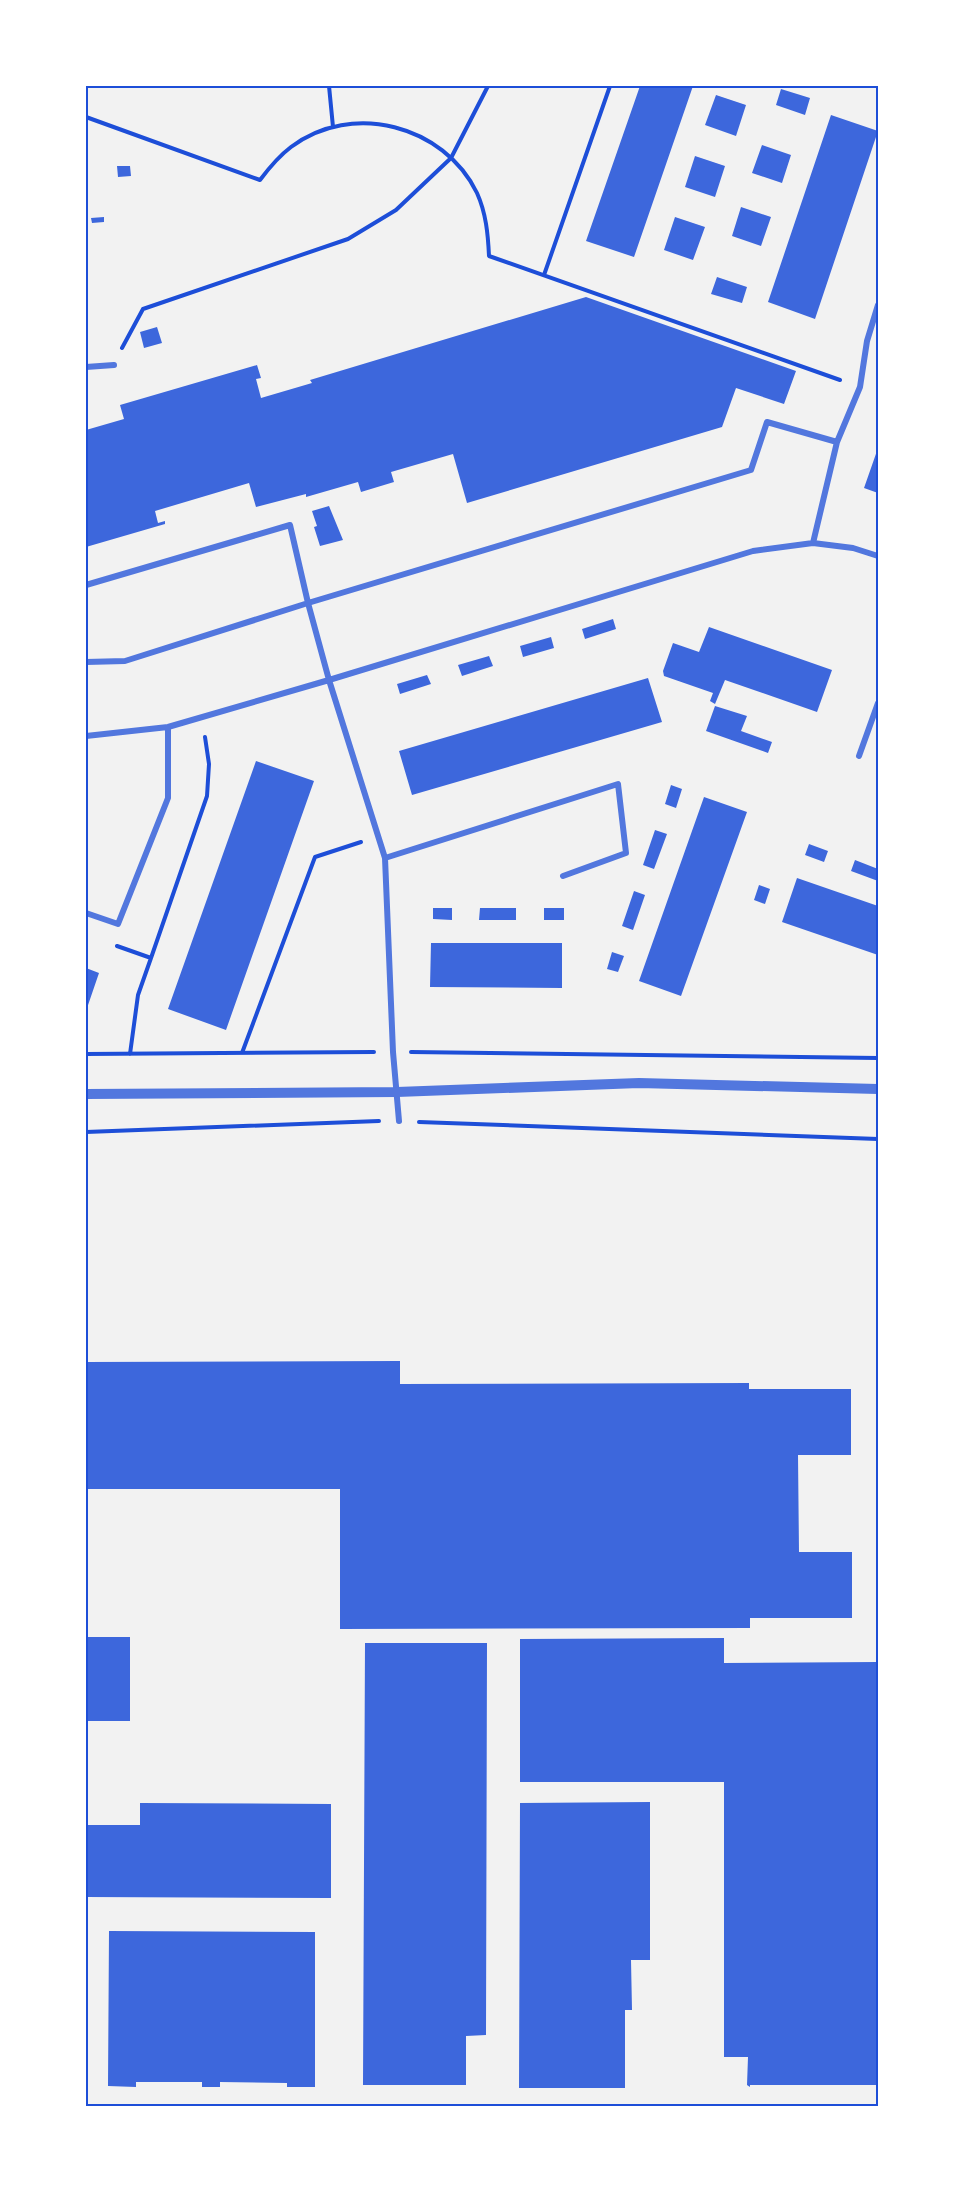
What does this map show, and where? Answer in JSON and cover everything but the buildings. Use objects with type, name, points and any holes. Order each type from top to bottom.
[{"type":"street","points":[[813,543],[837,442],[860,387],[867,341],[879,305]]},
{"type":"street","points":[[86,367],[114,365]]},
{"type":"street","points":[[86,662],[125,661],[308,603],[751,470],[767,422],[837,442]]},
{"type":"street","points":[[86,585],[290,525],[329,680],[385,858],[393,1052],[399,1121]]},
{"type":"street","points":[[86,735],[168,727],[753,551],[813,543],[853,548],[879,556]]},
{"type":"street","points":[[859,756],[879,703]]},
{"type":"street","points":[[86,913],[118,924],[168,798],[168,727]]},
{"type":"street","points":[[385,858],[618,784],[626,853],[563,876]]},
{"type":"street","points":[[86,1094],[398,1092],[639,1083],[879,1089]]},
{"type":"path","points":[[329,86],[333,127]]},
{"type":"path","points":[[114,365],[143,309],[348,239],[396,210],[452,158],[489,86]]},
{"type":"path","points":[[544,275],[610,86]]},
{"type":"path","points":[[86,117],[260,180],[274,162],[292,146],[333,127],[358,123],[384,124],[409,131],[431,142],[452,158],[477,193],[484,213],[489,256],[860,387]]},
{"type":"path","points":[[130,1054],[138,995],[207,796],[209,764],[202,717]]},
{"type":"path","points":[[242,1053],[315,857],[378,837]]},
{"type":"path","points":[[111,944],[151,958]]},
{"type":"path","points":[[86,1054],[393,1052],[879,1058]]},
{"type":"path","points":[[86,1132],[399,1121],[879,1139]]}]
